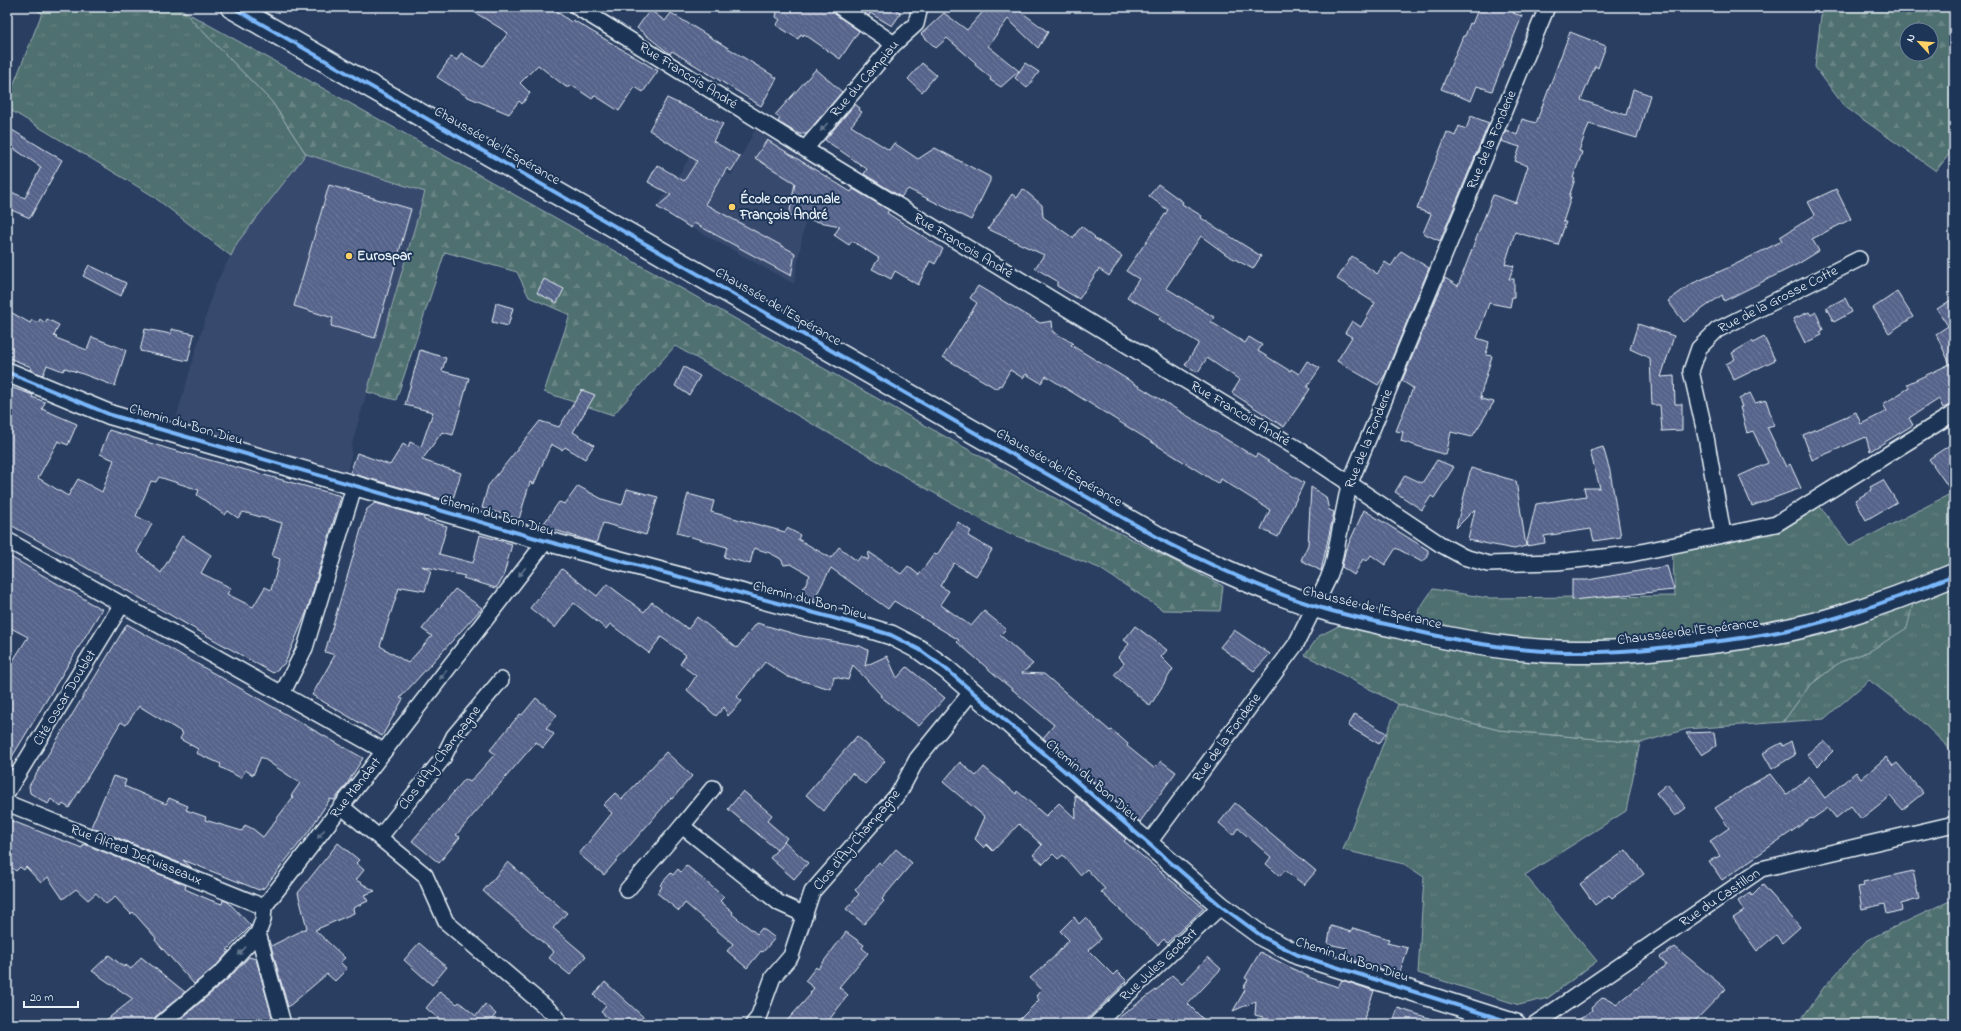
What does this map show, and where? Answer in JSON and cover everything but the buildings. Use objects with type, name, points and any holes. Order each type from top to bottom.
[{"type":"main road","name":"Chaussée de l'Espérance","points":[[232,7],[1169,544],[1218,569],[1314,606],[1415,631],[1511,649],[1616,652],[1755,637],[1796,628],[1838,617],[1916,591],[1954,575]]},
{"type":"street","name":"Rue Francois André","points":[[577,7],[805,149],[1298,450],[1349,485]]},
{"type":"street","points":[[840,7],[894,44]]},
{"type":"street","name":"Rue du Campiau","points":[[805,149],[894,44],[916,24],[920,7]]},
{"type":"street","name":"Rue de la Fonderie","points":[[1148,844],[1296,644],[1333,565],[1349,485],[1548,7]]},
{"type":"street","name":"Rue de la Grosse Cotte","points":[[1723,534],[1706,437],[1691,371],[1699,348],[1717,330],[1859,259]]},
{"type":"street","name":"Chemin du Bon Dieu","points":[[7,372],[111,415],[546,541],[844,621],[891,636],[920,650],[973,690],[1148,844],[1221,906],[1263,937],[1298,955],[1516,1024]]},
{"type":"street","points":[[1349,485],[1440,544],[1464,557],[1488,564],[1594,560],[1631,554],[1776,524],[1954,413]]},
{"type":"street","points":[[282,694],[305,648],[354,486]]},
{"type":"street","points":[[7,540],[384,751]]},
{"type":"street","name":"Rue Mandart","points":[[161,1024],[223,971],[258,933],[263,920],[264,907],[546,541]]},
{"type":"street","name":"Cité Oscar Doublet","points":[[7,792],[122,604]]},
{"type":"street","name":"Clos d'Ay-Champagne","points":[[380,837],[443,758],[454,736],[501,680]]},
{"type":"street","name":"Clos d'Ay-Champagne","points":[[753,1024],[758,1018],[773,977],[791,956],[812,892],[899,793],[916,759],[973,690]]},
{"type":"street","points":[[627,890],[713,788]]},
{"type":"street","name":"Rue Alfred Defuisseaux","points":[[7,803],[264,907]]},
{"type":"street","points":[[342,807],[425,875],[446,922],[556,1016],[560,1024]]},
{"type":"street","name":"Rue du Castillon","points":[[1535,1024],[1761,869],[1954,824]]},
{"type":"street","points":[[682,826],[779,903],[804,915]]},
{"type":"street","name":"Rue Jules Godart","points":[[1096,1024],[1221,906]]},
{"type":"street","points":[[258,933],[283,1024]]},
{"type":"shaded area","name":"École communale François André","points":[[755,130],[815,166],[794,284],[656,208],[696,151],[731,175]]},
{"type":"shaded area","points":[[306,154],[425,192],[352,444],[351,456],[344,484],[172,432],[215,285],[237,243]]},
{"type":"green space","points":[[30,7],[176,7],[182,10],[272,102],[306,154],[237,243],[231,256],[150,194],[7,108],[7,101],[42,13]]},
{"type":"green space","points":[[1822,7],[1954,7],[1954,148],[1936,171],[1844,106],[1815,67]]},
{"type":"green space","points":[[182,10],[1092,519],[1223,586],[1220,611],[1163,610],[1099,568],[996,528],[675,346],[613,415],[544,392],[570,315],[529,297],[517,272],[445,252],[396,400],[367,392],[425,192],[306,154],[272,102]]},
{"type":"green space","points":[[1954,492],[1954,753],[1918,718],[1869,680],[1824,719],[1783,722],[1809,686],[1840,662],[1870,651],[1655,649],[1415,631],[1419,609],[1433,589],[1488,598],[1675,596],[1672,545],[1776,524],[1815,500],[1850,546]]},
{"type":"green space","points":[[1916,591],[1907,628],[1870,651],[1840,662],[1809,686],[1783,722],[1687,729],[1640,743],[1499,730],[1398,704],[1305,655],[1319,636],[1356,617],[1415,631],[1655,649]]},
{"type":"green space","points":[[1398,704],[1499,730],[1640,743],[1626,811],[1525,875],[1597,961],[1548,998],[1519,1005],[1418,973],[1424,877],[1404,864],[1343,850]]},
{"type":"green space","points":[[1954,899],[1954,1024],[1798,1024],[1824,987],[1867,940]]},
{"type":"cycle path","points":[[232,7],[1169,544],[1239,577],[1312,605],[1353,617],[1485,645],[1530,650],[1608,652],[1720,641],[1788,630],[1822,622],[1868,608],[1954,575]]},
{"type":"cycle path","points":[[7,372],[111,415],[546,541],[852,623],[891,635],[920,650],[946,669],[1221,906],[1263,937],[1298,955],[1516,1024]]},
{"type":"place","name":"École communale François André","points":[[732,207]]},
{"type":"place","name":"Eurospar","points":[[349,256]]}]
